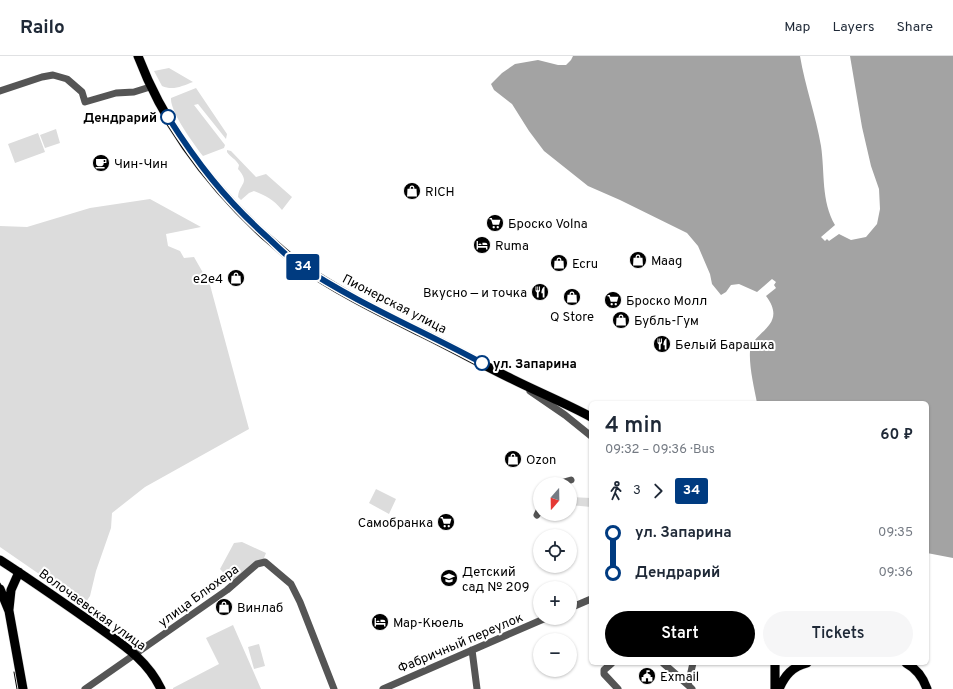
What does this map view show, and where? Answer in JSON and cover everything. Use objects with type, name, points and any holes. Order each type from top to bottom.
[{"type":"main road","name":"Пионерская улица","points":[[138,56],[150,87],[173,125],[212,181],[244,216],[288,257],[327,283],[357,300],[512,379],[589,416]]},
{"type":"main road","name":"Волочаевская улица","points":[[0,560],[136,655],[151,671],[161,689]]},
{"type":"main road","points":[[9,611],[11,590],[19,572]]},
{"type":"main road","points":[[0,589],[9,611],[23,689]]},
{"type":"main road","points":[[775,665],[775,689]]},
{"type":"main road","points":[[779,689],[784,678],[798,665]]},
{"type":"main road","points":[[910,665],[921,675],[927,689]]},
{"type":"street","points":[[0,91],[42,77],[53,75],[67,79],[82,92],[85,102],[116,93],[134,92],[150,87]]},
{"type":"street","points":[[512,379],[565,415],[589,434]]},
{"type":"street","name":"улица Блюхера","points":[[85,689],[228,590],[257,564],[265,562],[291,584],[301,605],[334,689]]},
{"type":"street","points":[[577,605],[589,600]]},
{"type":"street","name":"Фабричный переулок","points":[[383,689],[533,624]]},
{"type":"street","points":[[472,650],[477,689]]},
{"type":"street","points":[[610,665],[604,670],[604,674],[618,689]]},
{"type":"street","points":[[665,665],[690,687]]},
{"type":"street","points":[[690,687],[693,665]]},
{"type":"shaded area","points":[[573,56],[800,56],[821,146],[825,197],[835,225],[821,237],[825,241],[827,239],[829,241],[839,234],[851,240],[866,237],[877,224],[880,209],[879,189],[871,166],[862,127],[850,56],[953,56],[953,558],[929,553],[929,401],[757,401],[751,370],[750,351],[752,344],[771,322],[773,315],[772,306],[766,296],[776,288],[774,285],[776,282],[772,279],[757,292],[739,284],[731,285],[726,292],[721,295],[712,284],[710,274],[698,246],[687,233],[588,186],[544,151],[512,104],[494,90],[491,84],[502,73],[515,64],[538,60],[558,65],[566,65]]},
{"type":"shaded area","points":[[169,68],[193,82],[174,88],[162,86],[154,71]]},
{"type":"shaded area","points":[[196,88],[227,134],[226,139],[198,104],[194,105],[225,145],[224,148],[203,156],[178,119],[174,111],[171,98]]},
{"type":"shaded area","points":[[56,129],[60,143],[45,148],[40,135]]},
{"type":"shaded area","points":[[38,133],[45,152],[15,163],[8,144]]},
{"type":"shaded area","points":[[227,150],[231,151],[256,177],[266,174],[292,197],[282,210],[269,198],[254,191],[249,193],[241,200],[238,197],[244,178],[238,169],[239,165],[228,154]]},
{"type":"shaded area","points":[[150,199],[201,227],[166,234],[168,246],[180,251],[184,258],[194,257],[210,285],[249,429],[145,487],[112,513],[111,528],[96,571],[90,596],[84,605],[0,547],[0,226],[27,227],[90,208]]},
{"type":"shaded area","points":[[376,489],[396,499],[389,514],[369,503]]},
{"type":"shaded area","points":[[577,497],[589,498],[589,507],[577,506]]},
{"type":"shaded area","points":[[242,542],[266,553],[262,563],[233,583],[220,569],[234,543]]},
{"type":"shaded area","points":[[233,625],[261,689],[173,689],[219,664],[206,638]]},
{"type":"shaded area","points":[[259,644],[265,666],[254,669],[248,647]]},
{"type":"tram line","points":[[0,583],[6,598],[23,689]]},
{"type":"tram line","points":[[14,672],[17,689]]},
{"type":"bus line","name":"34","points":[[168,117],[212,181],[228,200],[288,257],[327,283],[352,297],[482,363]]},
{"type":"place","name":"Дендрарий","points":[[168,117]]},
{"type":"place","name":"Чин-Чин","points":[[101,163]]},
{"type":"place","name":"RICH","points":[[412,191]]},
{"type":"place","name":"Броско Volna","points":[[495,223]]},
{"type":"place","name":"Ruma","points":[[482,245]]},
{"type":"place","name":"Maag","points":[[638,260]]},
{"type":"place","name":"Ecru","points":[[559,263]]},
{"type":"place","name":"е2е4","points":[[236,278]]},
{"type":"place","name":"Вкусно — и точка","points":[[540,292]]},
{"type":"place","name":"Q Store","points":[[572,297]]},
{"type":"place","name":"Броско Молл","points":[[613,300]]},
{"type":"place","name":"Бубль-Гум","points":[[621,320]]},
{"type":"place","name":"Белый Барашка","points":[[662,344]]},
{"type":"place","name":"ул. Запарина","points":[[482,363]]},
{"type":"place","name":"Ozon","points":[[513,459]]},
{"type":"place","name":"Самобранка","points":[[446,522]]},
{"type":"place","name":"Детский сад № 209","points":[[449,578]]},
{"type":"place","name":"Винлаб","points":[[224,607]]},
{"type":"place","name":"Мар-Кюель","points":[[380,622]]},
{"type":"place","name":"Exmail","points":[[647,676]]}]
